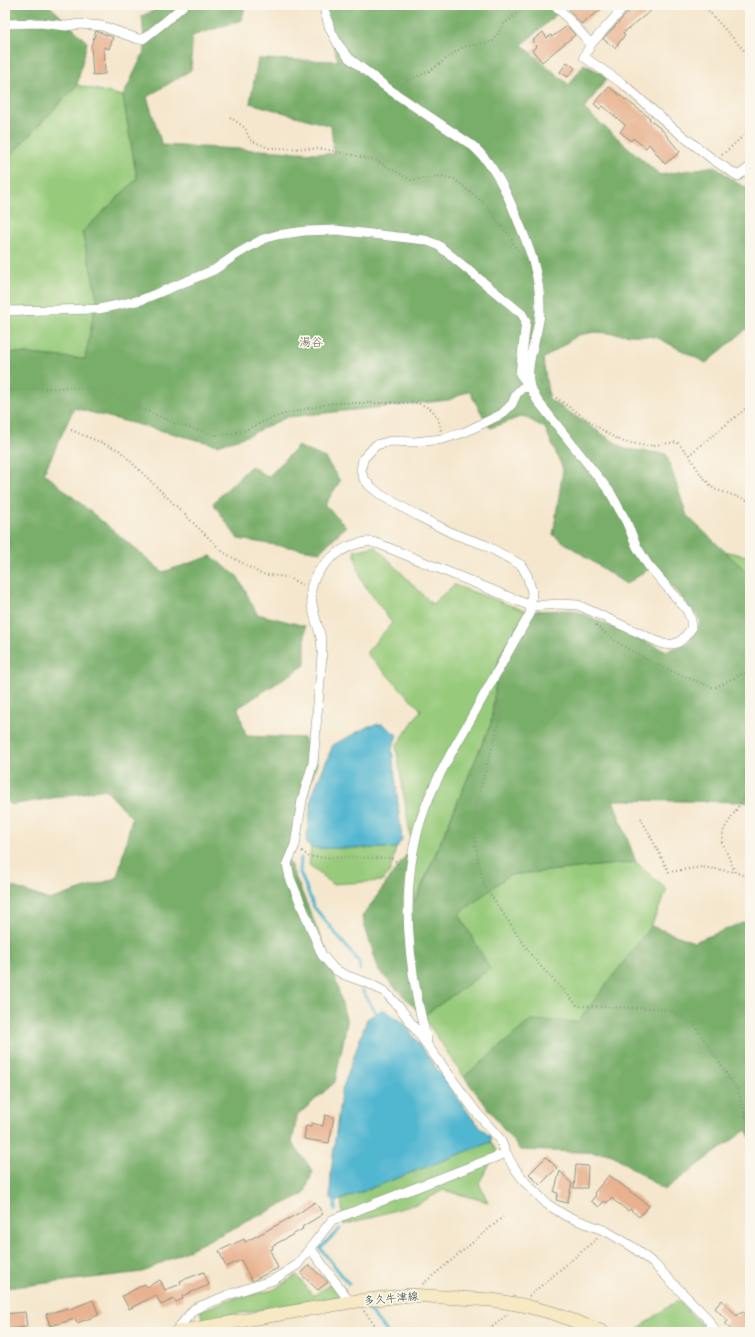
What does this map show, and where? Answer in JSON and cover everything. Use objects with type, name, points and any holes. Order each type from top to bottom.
[{"type":"main road","name":"多久牛津線","points":[[176,1332],[350,1302],[410,1295],[492,1300],[522,1305],[553,1314],[603,1332]]},
{"type":"street","points":[[5,24],[40,23],[66,26],[80,24],[102,26],[138,39],[143,39],[184,5]]},
{"type":"street","points":[[323,5],[330,29],[338,44],[349,58],[390,90],[473,146],[484,156],[502,185],[530,251],[539,284],[540,313],[529,368],[530,387]]},
{"type":"street","points":[[554,5],[591,44]]},
{"type":"street","points":[[626,5],[591,44],[584,57],[623,84],[674,129],[715,161],[738,176],[750,166]]},
{"type":"street","points":[[5,310],[99,308],[141,300],[208,273],[263,239],[277,235],[305,231],[336,230],[425,240],[438,245],[522,314],[526,321],[520,374],[530,387],[537,400],[610,492],[626,521],[637,547],[648,565],[687,610],[691,620],[691,629],[682,641],[672,645],[662,644],[578,605],[560,604],[531,606],[384,546],[368,542],[350,546],[336,554],[318,572],[311,588],[312,605],[321,639],[322,656],[313,763],[302,800],[295,845],[287,863],[290,878],[322,955],[334,968],[345,976],[370,984],[385,992],[400,1008],[476,1112],[500,1139],[513,1166],[526,1182],[547,1204],[566,1216],[606,1231],[633,1247],[654,1264],[706,1317],[715,1332]]},
{"type":"street","points":[[429,1047],[417,1001],[408,915],[408,882],[414,846],[421,819],[432,790],[530,614],[532,592],[527,575],[521,565],[485,545],[454,534],[418,516],[381,495],[364,479],[361,471],[363,459],[369,451],[376,446],[391,441],[414,442],[443,439],[465,432],[502,414],[512,404],[517,393],[522,388],[530,387]]},
{"type":"street","points":[[176,1332],[194,1309],[272,1280],[297,1265],[332,1220],[506,1153]]},
{"type":"street","points":[[310,1248],[350,1302]]},
{"type":"path","points":[[390,90],[431,70],[463,47],[493,41],[504,24],[528,5]]},
{"type":"path","points":[[703,5],[750,57]]},
{"type":"path","points":[[230,117],[245,128],[250,140],[269,148],[324,149],[374,160],[410,180],[441,176],[454,179],[484,203],[509,235],[519,253]]},
{"type":"path","points":[[715,161],[750,130]]},
{"type":"path","points":[[529,368],[534,371],[542,386],[548,392],[608,434],[624,442],[647,446],[676,442],[689,455],[701,475],[714,489],[750,501]]},
{"type":"path","points":[[5,391],[69,387],[90,389],[113,395],[174,423],[215,435],[230,434],[246,430],[284,414],[332,403],[417,403],[427,406],[436,413],[440,423],[443,439]]},
{"type":"path","points":[[689,455],[750,405]]},
{"type":"path","points":[[72,430],[119,450],[223,552],[260,574],[286,577],[311,588]]},
{"type":"path","points":[[589,610],[595,624],[609,637],[647,659],[711,687],[716,687],[750,670]]},
{"type":"path","points":[[488,688],[498,700],[501,717],[475,806],[475,846],[484,885],[534,958],[578,1006],[668,1009],[694,1024],[738,1090],[750,1130]]},
{"type":"path","points":[[735,872],[722,842],[723,834],[724,829],[750,785]]},
{"type":"path","points":[[641,818],[669,872],[702,867],[735,872],[750,878]]},
{"type":"path","points":[[295,845],[309,856],[391,858],[397,862],[401,876]]},
{"type":"path","points":[[410,1295],[503,1217]]},
{"type":"path","points":[[486,1332],[522,1305],[531,1294],[606,1231]]},
{"type":"path","points":[[350,1302],[362,1310],[380,1332]]},
{"type":"green space","points":[[5,5],[37,5],[51,7],[87,42],[77,85],[5,161]]},
{"type":"green space","points":[[166,5],[245,5],[242,20],[192,36],[191,70],[147,97],[162,145],[334,154],[331,126],[250,103],[258,59],[338,61],[322,5],[497,5],[499,8],[503,5],[549,5],[558,13],[522,45],[569,85],[584,64],[608,77],[584,109],[660,175],[715,166],[735,182],[750,189],[750,326],[706,363],[656,337],[595,332],[578,335],[543,359],[549,399],[625,449],[666,454],[687,516],[750,575],[750,802],[613,800],[636,862],[509,875],[459,914],[490,969],[423,1016],[379,971],[362,917],[412,847],[415,903],[491,723],[499,657],[526,611],[574,610],[667,651],[689,643],[701,621],[654,566],[626,584],[553,535],[563,469],[545,428],[523,416],[490,428],[469,391],[449,400],[287,417],[247,436],[217,445],[74,408],[44,473],[163,572],[211,556],[238,577],[257,614],[305,626],[305,665],[238,708],[246,736],[304,738],[317,763],[287,857],[331,962],[347,1023],[335,1082],[297,1116],[292,1143],[313,1171],[304,1194],[143,1272],[5,1288],[5,884],[49,900],[117,878],[132,818],[105,789],[11,805],[5,800],[5,352],[85,359],[97,297],[82,232],[137,179],[123,96],[145,50],[142,16]]},
{"type":"green space","points":[[77,85],[123,96],[137,179],[82,232],[97,297],[85,359],[5,352],[5,299],[7,299],[5,287],[5,161]]},
{"type":"green space","points":[[298,446],[325,458],[340,481],[325,505],[346,526],[320,552],[238,539],[213,503],[251,466],[268,477]]},
{"type":"green space","points":[[375,546],[432,604],[454,585],[526,611],[499,657],[491,723],[414,904],[412,847],[396,746],[421,710],[366,653],[392,623],[361,580],[354,551]]},
{"type":"green space","points":[[724,551],[750,557],[750,575]]},
{"type":"green space","points":[[311,848],[396,848],[390,871],[383,881],[332,884],[309,865]]},
{"type":"green space","points":[[636,862],[667,890],[651,926],[578,1022],[531,1021],[464,1077],[423,1016],[490,969],[459,914],[509,875]]},
{"type":"green space","points":[[750,920],[750,1137],[746,1130],[664,1190],[610,1153],[520,1150],[464,1077],[531,1020],[578,1022],[651,926],[694,942]]},
{"type":"green space","points":[[491,1142],[497,1152],[479,1183],[488,1202],[443,1190],[420,1203],[344,1225],[341,1200]]},
{"type":"green space","points":[[297,1275],[313,1296],[332,1283],[340,1296],[203,1320],[200,1311],[234,1298],[273,1290]]},
{"type":"green space","points":[[678,1300],[702,1326],[701,1332],[633,1332]]},
{"type":"water","points":[[382,724],[397,735],[392,749],[402,840],[396,848],[311,848],[306,843],[312,795],[333,745],[369,726]]},
{"type":"water","points":[[383,1009],[404,1023],[472,1118],[490,1136],[491,1142],[335,1202],[330,1197],[331,1171],[341,1093],[367,1019]]},
{"type":"building","points":[[576,5],[607,5],[581,24],[569,10]]},
{"type":"building","points":[[636,5],[658,5],[623,33],[625,35],[615,48],[603,39]]},
{"type":"building","points":[[567,26],[575,35],[542,62],[532,50],[537,46],[532,41],[543,32],[547,38],[551,35],[552,37]]},
{"type":"building","points":[[96,31],[113,37],[109,49],[104,47],[105,74],[93,75],[91,46]]},
{"type":"building","points":[[567,62],[575,68],[568,77],[560,72]]},
{"type":"building","points":[[609,87],[650,118],[649,119],[663,131],[680,152],[665,164],[649,144],[646,148],[633,138],[631,141],[620,132],[625,125],[603,106],[600,109],[594,104]]},
{"type":"building","points":[[325,1115],[334,1117],[329,1143],[304,1139],[306,1126],[311,1127],[312,1123],[323,1126]]},
{"type":"building","points":[[546,1157],[557,1168],[540,1185],[529,1174]]},
{"type":"building","points":[[576,1165],[588,1166],[587,1188],[574,1188]]},
{"type":"building","points":[[560,1171],[572,1184],[567,1203],[556,1200],[558,1193],[554,1192]]},
{"type":"building","points":[[609,1175],[649,1206],[639,1217],[630,1209],[628,1211],[611,1198],[607,1203],[604,1201],[599,1207],[591,1201],[596,1195],[594,1193]]},
{"type":"building","points":[[315,1202],[323,1214],[302,1227],[303,1229],[272,1246],[273,1249],[270,1250],[278,1268],[252,1281],[241,1260],[226,1267],[219,1251],[244,1239],[245,1242],[299,1213]]},
{"type":"building","points":[[309,1265],[328,1282],[318,1290],[301,1274]]},
{"type":"building","points":[[204,1272],[209,1285],[182,1296],[183,1299],[176,1302],[174,1299],[161,1305],[156,1295],[129,1309],[122,1296],[145,1284],[147,1287],[160,1280],[165,1290],[181,1284],[180,1281]]},
{"type":"building","points":[[93,1300],[99,1315],[77,1323],[75,1319],[50,1326],[46,1314],[68,1308],[68,1310]]},
{"type":"building","points":[[722,1300],[737,1316],[742,1311],[750,1318],[750,1324],[743,1332],[734,1332],[725,1324],[728,1321],[715,1308]]},
{"type":"building","points":[[25,1312],[27,1327],[6,1329],[5,1314]]},
{"type":"waterway","points":[[301,858],[300,872],[314,907],[359,962],[360,970]]},
{"type":"waterway","points":[[362,990],[376,1013]]},
{"type":"waterway","points":[[335,1202],[335,1210]]},
{"type":"waterway","points":[[340,1229],[320,1248],[349,1284]]},
{"type":"waterway","points":[[369,1310],[387,1332]]},
{"type":"district","name":"湯谷","points":[[311,342]]}]
